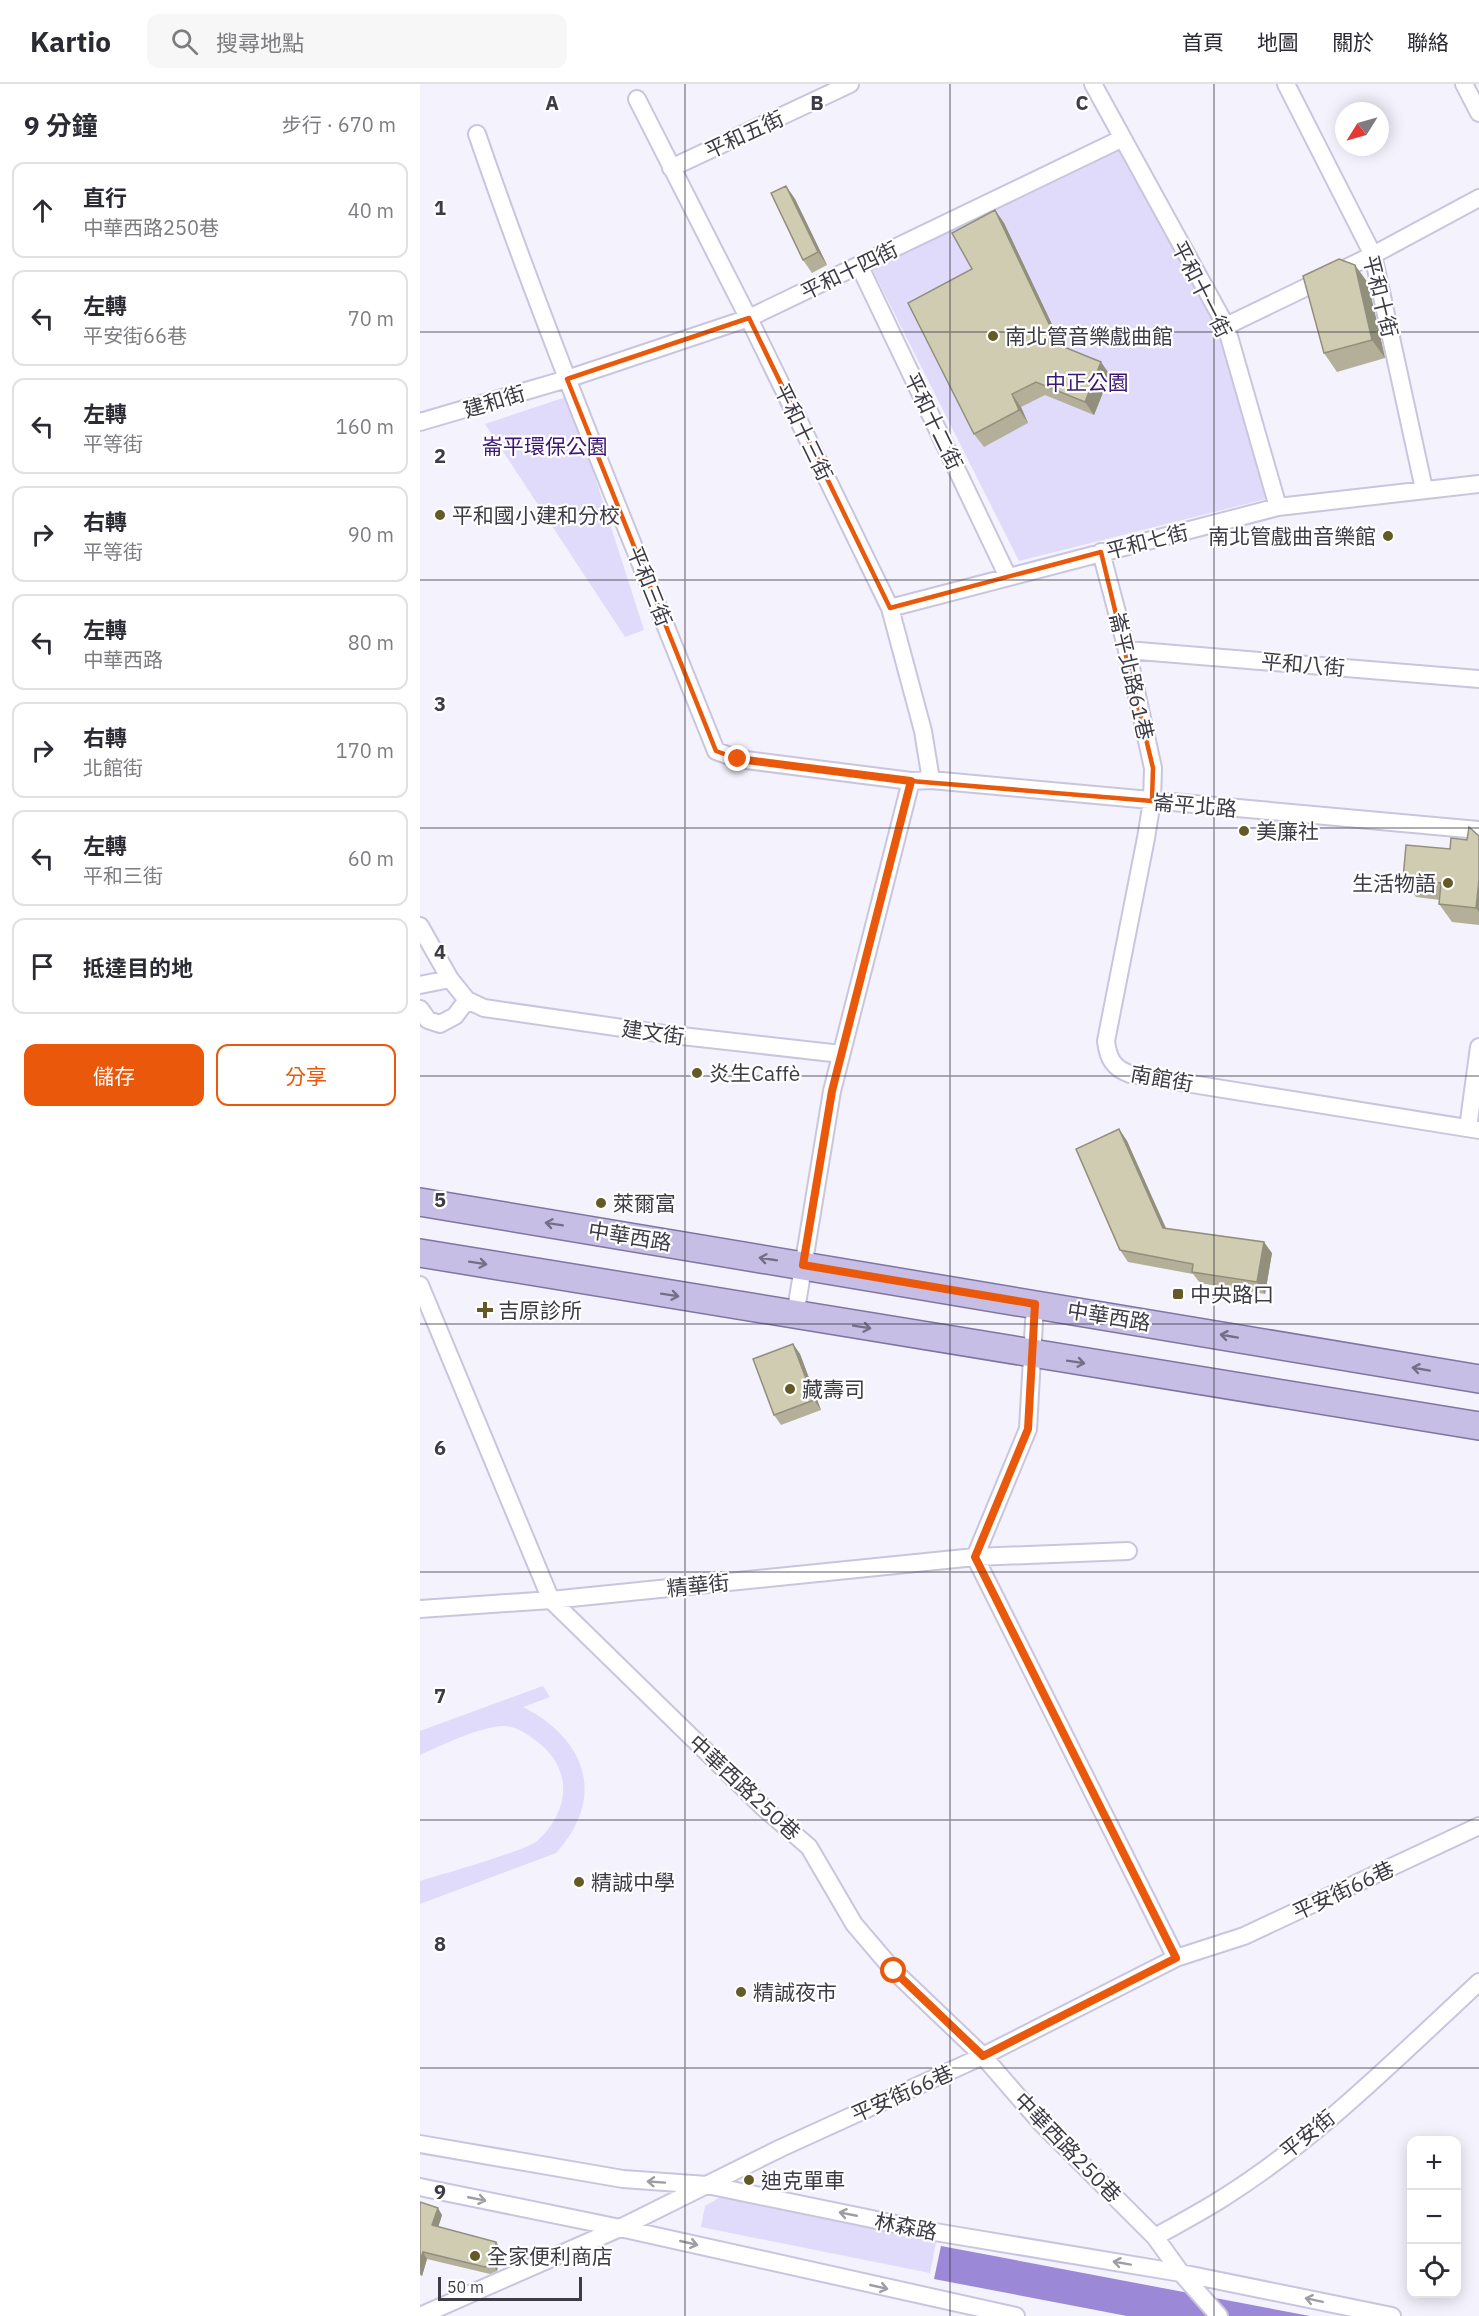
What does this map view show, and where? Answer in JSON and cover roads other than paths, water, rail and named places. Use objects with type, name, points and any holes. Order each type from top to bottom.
[{"type":"main road","name":"中華西路","points":[[420,1202],[1479,1378]]},
{"type":"main road","points":[[420,1253],[1032,1355],[1479,1426]]},
{"type":"street","name":"平和五街","points":[[671,168],[850,84]]},
{"type":"street","name":"平和十一街","points":[[1093,84],[1121,139],[1226,326],[1278,507]]},
{"type":"street","name":"平和十街","points":[[1286,84],[1373,255],[1424,489]]},
{"type":"street","points":[[1464,84],[1479,113]]},
{"type":"street","name":"平和十三街","points":[[637,99],[748,318],[890,608],[923,731],[931,780]]},
{"type":"street","name":"平和三街","points":[[477,134],[511,234],[567,379],[716,751],[738,759],[911,781]]},
{"type":"street","name":"平和十四街","points":[[567,379],[748,318],[1121,139]]},
{"type":"street","points":[[1226,326],[1373,255],[1479,198]]},
{"type":"street","name":"平和十二街","points":[[859,265],[1008,577]]},
{"type":"street","name":"建和街","points":[[420,422],[567,379]]},
{"type":"street","name":"平和七街","points":[[890,608],[1278,507],[1479,484]]},
{"type":"street","name":"崙平北路61巷","points":[[1101,552],[1127,650],[1153,768],[1152,801]]},
{"type":"street","name":"平和八街","points":[[1127,650],[1479,679]]},
{"type":"street","name":"崙平北路","points":[[911,781],[931,780],[1479,830]]},
{"type":"street","points":[[795,1316],[832,1091],[911,781]]},
{"type":"street","name":"南館街","points":[[1152,801],[1106,1041],[1108,1057],[1119,1070],[1473,1129]]},
{"type":"street","points":[[420,926],[450,979],[467,1000],[455,1016],[440,1024],[428,1020],[420,1009]]},
{"type":"street","points":[[420,985],[450,979]]},
{"type":"street","name":"建文街","points":[[467,1000],[484,1008],[664,1034],[841,1054]]},
{"type":"street","points":[[1473,1129],[1479,1047]]},
{"type":"street","name":"中華西路250巷","points":[[420,1285],[551,1600],[764,1808],[809,1847],[854,1924],[894,1971],[983,2056],[1041,2123],[1155,2237]]},
{"type":"street","points":[[1035,1304],[1028,1429],[975,1557],[1176,1958]]},
{"type":"street","name":"精華街","points":[[420,1609],[551,1600],[975,1557],[1128,1551]]},
{"type":"street","name":"平安街66巷","points":[[420,2316],[620,2228],[781,2148],[983,2056],[1176,1958],[1244,1936],[1479,1826]]},
{"type":"street","name":"平安街","points":[[1155,2237],[1224,2198],[1283,2155],[1357,2094],[1479,1982]]},
{"type":"street","name":"林森路","points":[[420,2144],[623,2179],[707,2186],[935,2232],[1182,2274],[1392,2316]]},
{"type":"street","points":[[420,2187],[620,2228],[1016,2316]]},
{"type":"street","points":[[1155,2237],[1182,2274],[1219,2316]]},
{"type":"place","name":"南北管音樂戲曲館","points":[[993,336]]},
{"type":"place","name":"平和國小建和分校","points":[[440,515]]},
{"type":"place","name":"南北管戲曲音樂館","points":[[1388,536]]},
{"type":"place","name":"美廉社","points":[[1244,831]]},
{"type":"place","name":"生活物語","points":[[1448,883]]},
{"type":"place","name":"炎生Caffè","points":[[697,1073]]},
{"type":"place","name":"萊爾富","points":[[601,1203]]},
{"type":"place","name":"中央路口","points":[[1178,1294]]},
{"type":"place","name":"吉原診所","points":[[485,1310]]},
{"type":"place","name":"藏壽司","points":[[790,1389]]},
{"type":"place","name":"精誠中學","points":[[579,1882]]},
{"type":"place","name":"精誠夜市","points":[[741,1992]]},
{"type":"place","name":"迪克單車","points":[[749,2180]]},
{"type":"place","name":"全家便利商店","points":[[475,2256]]},
{"type":"park label","name":"中正公園","points":[[1087,382]]},
{"type":"park label","name":"崙平環保公園","points":[[545,446]]}]
